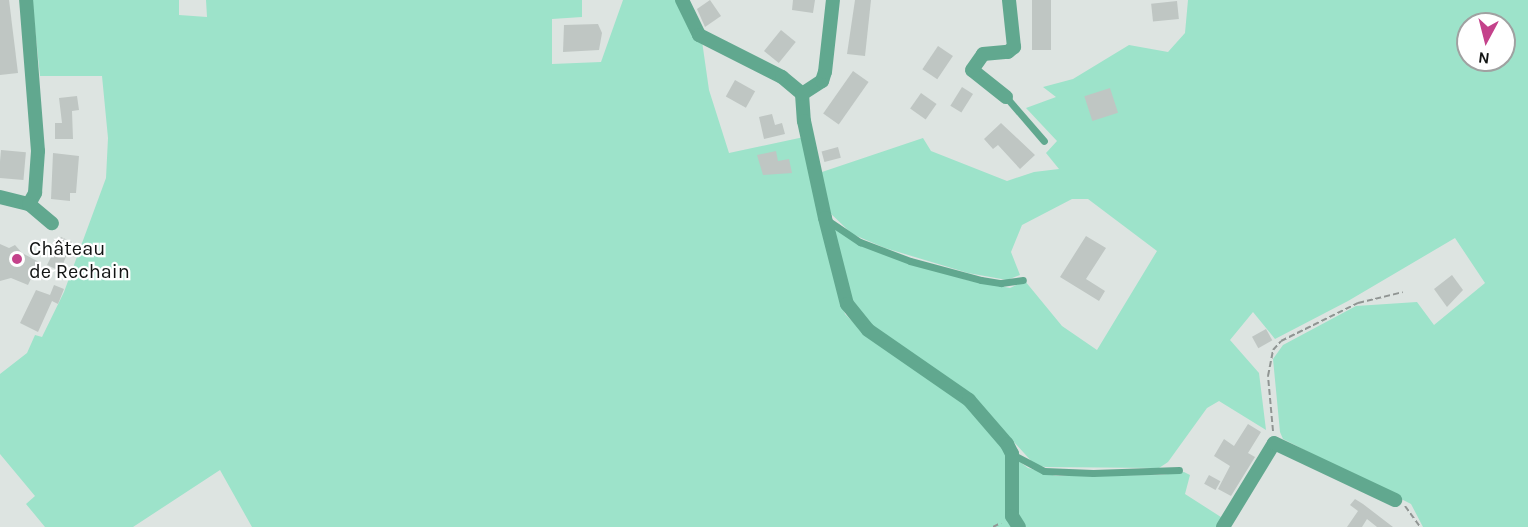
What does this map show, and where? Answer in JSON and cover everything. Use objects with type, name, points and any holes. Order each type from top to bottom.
[{"type":"street","points":[[26,0],[38,151],[35,193],[29,204]]},
{"type":"street","points":[[682,0],[699,35],[782,77],[802,94],[804,121],[843,295],[854,315],[885,342],[969,400],[1012,454],[1012,516],[1019,527]]},
{"type":"street","points":[[802,94],[822,81],[825,72],[833,0]]},
{"type":"street","points":[[1006,97],[972,70],[983,54],[1008,52],[1014,47],[1009,0]]},
{"type":"street","points":[[0,197],[29,204],[52,223]]},
{"type":"street","points":[[1223,527],[1274,443],[1395,500]]},
{"type":"lane","points":[[1006,97],[1044,141]]},
{"type":"lane","points":[[825,218],[860,243],[910,261],[981,280],[1001,283],[1023,280]]},
{"type":"lane","points":[[1012,454],[1044,471],[1093,473],[1179,471]]},
{"type":"path","points":[[1274,443],[1268,375],[1273,350],[1281,342],[1358,303],[1403,292]]},
{"type":"path","points":[[1395,500],[1409,509],[1419,527]]},
{"type":"green space","points":[[32,0],[179,0],[179,15],[207,17],[206,0],[582,0],[582,17],[552,19],[552,64],[601,62],[623,0],[679,0],[702,41],[709,90],[729,153],[804,137],[832,270],[845,314],[868,337],[966,400],[1009,454],[1015,527],[252,527],[220,470],[133,527],[45,527],[26,504],[35,496],[0,454],[0,374],[27,353],[35,335],[42,337],[64,292],[106,178],[108,138],[102,76],[40,76]]},
{"type":"green space","points":[[1188,0],[1528,0],[1528,527],[1423,527],[1411,504],[1283,439],[1280,432],[1273,359],[1283,345],[1356,306],[1417,302],[1434,325],[1485,283],[1455,238],[1348,301],[1275,339],[1253,312],[1230,340],[1259,373],[1266,430],[1219,401],[1207,408],[1168,462],[1159,468],[1045,467],[1034,464],[971,395],[870,327],[848,299],[828,223],[857,244],[967,280],[1010,288],[1025,281],[1062,326],[1097,350],[1157,251],[1088,199],[1072,199],[1022,225],[1011,252],[1020,275],[1007,280],[968,273],[885,248],[852,234],[826,209],[819,173],[923,138],[931,151],[1007,181],[1034,172],[1059,169],[1046,153],[1057,141],[1026,108],[1056,97],[1043,87],[1073,79],[1129,45],[1168,52],[1185,33]]},
{"type":"green space","points":[[1016,459],[1028,468],[1056,476],[1160,475],[1184,472],[1190,475],[1185,494],[1224,519],[1219,527],[1026,527],[1013,506]]},
{"type":"building","points":[[0,0],[9,0],[18,73],[0,75]]},
{"type":"building","points":[[710,0],[721,16],[705,27],[697,9]]},
{"type":"building","points":[[793,0],[815,0],[813,13],[792,10]]},
{"type":"building","points":[[855,0],[871,0],[865,56],[847,54]]},
{"type":"building","points":[[1032,0],[1051,0],[1051,50],[1032,50]]},
{"type":"building","points":[[1177,1],[1179,19],[1153,22],[1151,4]]},
{"type":"building","points":[[598,24],[602,33],[599,50],[563,52],[564,25]]},
{"type":"building","points":[[781,30],[796,42],[779,63],[764,51]]},
{"type":"building","points":[[938,46],[953,56],[937,79],[922,69]]},
{"type":"building","points":[[853,71],[869,82],[839,124],[823,114]]},
{"type":"building","points":[[735,80],[755,91],[746,108],[726,97]]},
{"type":"building","points":[[962,87],[973,94],[961,113],[950,106]]},
{"type":"building","points":[[1110,88],[1118,113],[1092,121],[1084,96]]},
{"type":"building","points":[[921,93],[937,104],[926,119],[910,109]]},
{"type":"building","points":[[77,96],[79,110],[72,111],[73,139],[55,139],[55,123],[62,123],[59,98]]},
{"type":"building","points":[[772,114],[775,125],[782,123],[785,134],[764,139],[759,117]]},
{"type":"building","points":[[1001,123],[1035,155],[1020,169],[998,145],[993,149],[984,139]]},
{"type":"building","points":[[838,147],[841,158],[824,162],[822,151]]},
{"type":"building","points":[[1,150],[26,152],[23,180],[0,178]]},
{"type":"building","points":[[776,151],[778,161],[789,159],[792,173],[763,175],[757,155]]},
{"type":"building","points":[[53,153],[79,156],[76,193],[70,193],[70,201],[51,199]]},
{"type":"building","points":[[1086,236],[1106,248],[1086,279],[1105,291],[1099,301],[1060,277]]},
{"type":"building","points":[[61,237],[72,242],[60,271],[47,265]]},
{"type":"building","name":"Château de Rechain","points":[[0,244],[9,248],[15,245],[22,253],[39,262],[28,285],[11,278],[0,281]]},
{"type":"building","points":[[1452,275],[1463,290],[1447,307],[1434,289]]},
{"type":"building","points":[[54,285],[64,289],[58,304],[52,301],[38,332],[20,323],[36,290],[50,295]]},
{"type":"building","points":[[1266,329],[1272,340],[1258,348],[1252,337]]},
{"type":"building","points":[[1248,424],[1261,432],[1248,453],[1255,457],[1231,496],[1218,489],[1230,466],[1214,456],[1224,439],[1234,446]]},
{"type":"building","points":[[1209,475],[1220,481],[1216,490],[1204,484]]},
{"type":"building","points":[[1355,499],[1393,527],[1377,527],[1367,519],[1362,527],[1347,527],[1358,511],[1350,505]]},
{"type":"place","name":"Château de Rechain","points":[[17,259]]}]
